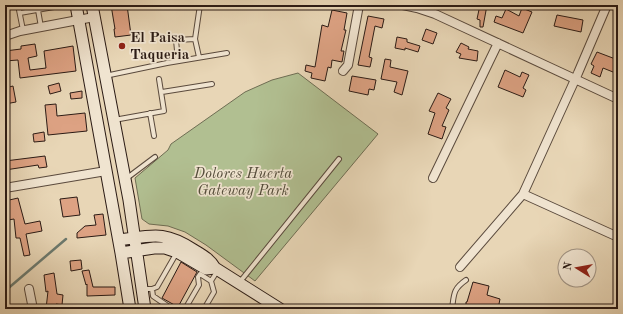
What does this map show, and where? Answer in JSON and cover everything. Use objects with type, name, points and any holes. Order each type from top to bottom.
[{"type":"main road","points":[[76,5],[119,240],[130,309]]},
{"type":"main road","points":[[92,5],[137,250],[147,289],[145,309]]},
{"type":"main road","points":[[119,240],[159,236],[176,240],[210,260],[217,269],[280,309]]},
{"type":"main road","points":[[121,253],[165,248],[177,252],[206,269],[217,269]]},
{"type":"street","points":[[343,71],[348,65],[359,5]]},
{"type":"street","points":[[403,5],[435,14],[618,98]]},
{"type":"street","points":[[460,267],[523,194],[576,79],[607,5]]},
{"type":"street","points":[[5,36],[41,27],[94,17]]},
{"type":"street","points":[[433,178],[498,43]]},
{"type":"street","points":[[5,188],[106,171]]},
{"type":"street","points":[[523,194],[618,237]]},
{"type":"street","points":[[29,289],[32,309]]},
{"type":"lane","points":[[18,5],[23,31]]},
{"type":"lane","points":[[20,13],[65,5]]},
{"type":"lane","points":[[199,57],[195,38],[200,5]]},
{"type":"lane","points":[[38,10],[41,27]]},
{"type":"lane","points":[[178,61],[176,40],[195,38]]},
{"type":"lane","points":[[105,76],[199,57],[227,53]]},
{"type":"lane","points":[[114,120],[164,111],[159,79]]},
{"type":"lane","points":[[162,92],[212,84]]},
{"type":"lane","points":[[150,113],[154,136]]},
{"type":"lane","points":[[125,179],[155,157]]},
{"type":"lane","points":[[239,283],[339,159]]},
{"type":"lane","points":[[169,307],[153,296],[147,289],[157,287],[177,252]]},
{"type":"lane","points":[[204,309],[214,292],[212,281],[217,269]]},
{"type":"lane","points":[[185,309],[199,285],[198,277],[200,274],[212,281]]},
{"type":"lane","points":[[452,309],[454,293],[458,286],[466,280]]},
{"type":"green space","name":"Dolores Huerta Gateway Park","points":[[298,73],[378,134],[255,281],[206,245],[185,232],[168,226],[149,224],[142,219],[135,178],[168,150],[171,144],[245,92],[272,80]]},
{"type":"building","points":[[111,5],[127,5],[131,35],[115,37]]},
{"type":"building","points":[[480,5],[487,5],[483,27],[480,27],[480,20],[477,19]]},
{"type":"building","points":[[522,8],[532,12],[523,33],[494,22],[496,16],[502,18],[506,9],[519,16]]},
{"type":"building","points":[[332,10],[347,13],[344,30],[346,30],[341,51],[344,51],[342,62],[332,60],[331,68],[328,67],[325,81],[311,78],[312,73],[305,71],[306,65],[315,67],[322,25],[328,27]]},
{"type":"building","points":[[557,15],[583,20],[581,32],[554,26]]},
{"type":"building","points":[[368,16],[384,19],[382,28],[375,26],[369,57],[372,58],[370,67],[358,65]]},
{"type":"building","points":[[426,29],[437,33],[433,44],[422,40]]},
{"type":"building","points":[[397,37],[407,39],[407,42],[420,46],[418,52],[405,48],[405,50],[395,48]]},
{"type":"building","points":[[461,43],[469,47],[468,49],[478,51],[477,61],[459,58],[461,54],[456,52]]},
{"type":"building","points":[[35,44],[37,56],[28,58],[30,70],[46,68],[44,51],[73,46],[76,71],[20,78],[18,60],[5,61],[5,51],[21,49],[21,46]]},
{"type":"building","points":[[597,52],[618,60],[618,74],[603,68],[600,77],[591,73],[594,66],[591,64]]},
{"type":"building","points":[[385,59],[391,60],[390,67],[408,71],[402,95],[394,92],[397,82],[381,79]]},
{"type":"building","points":[[505,70],[520,77],[522,72],[529,75],[523,88],[526,90],[523,97],[498,87]]},
{"type":"building","points":[[352,76],[376,80],[374,90],[369,89],[368,95],[349,91]]},
{"type":"building","points":[[59,83],[61,91],[50,94],[48,86]]},
{"type":"building","points":[[13,86],[16,102],[5,104],[5,88]]},
{"type":"building","points":[[82,91],[82,98],[71,99],[70,93]]},
{"type":"building","points":[[438,93],[451,99],[446,108],[449,110],[442,126],[446,127],[442,139],[428,134],[435,113],[429,111]]},
{"type":"building","points":[[56,104],[57,116],[85,113],[87,131],[48,135],[45,105]]},
{"type":"building","points":[[44,132],[45,141],[34,142],[33,134]]},
{"type":"building","points":[[45,156],[47,167],[39,168],[38,165],[5,170],[5,161]]},
{"type":"building","points":[[77,197],[80,215],[63,217],[60,199]]},
{"type":"building","points":[[18,198],[25,224],[40,221],[42,231],[26,234],[30,255],[24,256],[20,238],[16,238],[14,219],[8,220],[5,207],[5,201]]},
{"type":"building","points":[[103,214],[106,235],[77,238],[77,233],[85,226],[96,225],[94,215]]},
{"type":"building","points":[[81,260],[82,269],[71,271],[70,261]]},
{"type":"building","points":[[181,262],[197,272],[178,307],[162,298]]},
{"type":"building","points":[[89,270],[93,287],[115,287],[115,295],[87,296],[87,284],[86,285],[82,271]]},
{"type":"building","points":[[54,273],[57,294],[63,295],[62,305],[56,304],[56,309],[46,309],[48,291],[46,292],[44,275]]},
{"type":"building","points":[[473,282],[489,286],[487,295],[500,299],[498,309],[466,309],[466,302]]},
{"type":"waterway","points":[[5,291],[66,239]]},
{"type":"place","name":"El Paisa Taqueria","points":[[122,46]]}]
